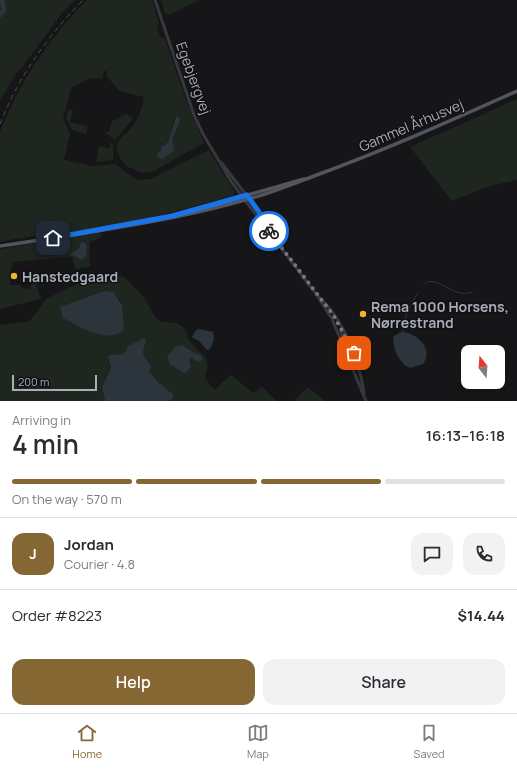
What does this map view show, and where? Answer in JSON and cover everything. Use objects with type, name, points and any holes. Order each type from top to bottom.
[{"type":"main road","name":"Gammel Århusvej","points":[[0,246],[172,216],[243,198],[250,199],[297,184],[378,152],[517,90]]},
{"type":"main road","name":"Gammel Århusvej","points":[[243,198],[247,195],[312,177]]},
{"type":"street","name":"Egebjergvej","points":[[155,0],[194,115],[203,134],[243,198],[334,316],[351,347],[360,370],[364,395]]},
{"type":"street","name":"Egebjergvej","points":[[220,161],[250,199],[267,228]]},
{"type":"street","name":"Egebjergvej","points":[[316,294],[332,319],[366,401]]},
{"type":"street","points":[[332,319],[347,346],[351,347]]},
{"type":"shaded area","points":[[0,0],[75,0],[62,13],[20,70],[19,69],[0,100]]},
{"type":"shaded area","points":[[87,0],[152,0],[159,23],[157,25],[160,37],[165,39],[186,100],[204,143],[152,172],[143,173],[128,167],[121,160],[116,147],[119,141],[137,120],[144,97],[119,91],[106,75],[107,71],[104,71],[102,79],[90,78],[71,88],[63,118],[70,134],[64,160],[92,166],[116,164],[132,177],[139,180],[150,179],[209,150],[235,193],[234,195],[169,213],[120,224],[0,242],[1,129],[18,93],[38,60],[60,29]],"holes":[[[179,114],[172,140],[172,153],[165,156],[159,152],[163,145],[168,142],[176,115]]]},
{"type":"shaded area","points":[[161,0],[199,0],[169,15],[165,14]]},
{"type":"shaded area","points":[[517,99],[517,180],[490,186],[452,201],[410,147]]},
{"type":"shaded area","points":[[68,110],[73,111],[70,122],[88,126],[86,134],[72,130],[66,118]]},
{"type":"shaded area","points":[[126,114],[131,116],[133,119],[115,140],[107,134],[105,135],[106,132],[109,132],[112,121]]},
{"type":"shaded area","points":[[177,114],[180,120],[172,140],[174,151],[163,159],[158,158],[157,154],[161,150],[161,147],[168,142]]},
{"type":"shaded area","points":[[111,143],[113,144],[113,160],[96,162],[99,146],[109,149]]},
{"type":"shaded area","points":[[101,232],[102,237],[90,242],[89,259],[91,266],[75,269],[72,257],[12,262],[13,267],[10,268],[10,285],[20,285],[23,289],[31,288],[31,285],[36,283],[41,299],[0,309],[0,249]]},
{"type":"shaded area","points":[[84,242],[87,246],[86,256],[82,260],[70,254],[80,248],[79,244]]},
{"type":"shaded area","points":[[105,275],[124,277],[144,297],[155,317],[162,322],[177,323],[183,327],[187,333],[188,339],[206,358],[208,367],[205,376],[208,383],[215,389],[231,375],[252,392],[256,392],[261,386],[277,401],[168,401],[173,394],[159,383],[149,371],[149,364],[143,355],[144,338],[128,346],[124,354],[110,355],[108,360],[111,368],[102,387],[105,401],[0,401],[0,325],[30,321],[46,299],[83,281]],"holes":[[[104,291],[114,292],[120,301],[60,307]]]},
{"type":"shaded area","points":[[104,291],[114,292],[122,306],[124,330],[109,336],[101,335],[93,333],[63,318],[60,307]]},
{"type":"shaded area","points":[[199,329],[213,332],[214,340],[210,349],[207,350],[199,341],[192,337],[196,330]]},
{"type":"shaded area","points":[[401,332],[413,335],[422,342],[426,353],[426,358],[423,364],[410,368],[399,359],[393,340],[394,336]]},
{"type":"shaded area","points":[[144,338],[146,341],[143,352],[151,366],[149,371],[159,383],[173,394],[173,399],[168,401],[105,401],[102,387],[111,368],[108,357],[110,355],[124,354],[128,346]]},
{"type":"shaded area","points":[[182,345],[194,353],[201,355],[203,360],[197,362],[193,358],[190,358],[189,360],[191,366],[187,372],[184,373],[170,364],[167,357],[175,347]]},
{"type":"shaded area","points":[[307,388],[309,388],[325,401],[294,401]]},
{"type":"waterway","points":[[0,15],[4,10],[2,0]]},
{"type":"waterway","points":[[424,284],[434,282],[459,293],[465,294],[472,292]]},
{"type":"waterway","points":[[403,332],[408,311],[418,293]]},
{"type":"waterway","points":[[399,321],[403,327]]},
{"type":"railway","points":[[0,124],[16,90],[35,58],[58,28],[83,0]]},
{"type":"way so far","points":[[269,231],[334,316],[354,353]]},
{"type":"place","name":"Hanstedgaard","points":[[14,276]]},
{"type":"place","name":"Rema 1000 Horsens, Nørrestrand","points":[[363,314]]},
{"type":"route","points":[[53,238],[172,216],[247,195],[259,212],[269,231]]}]
